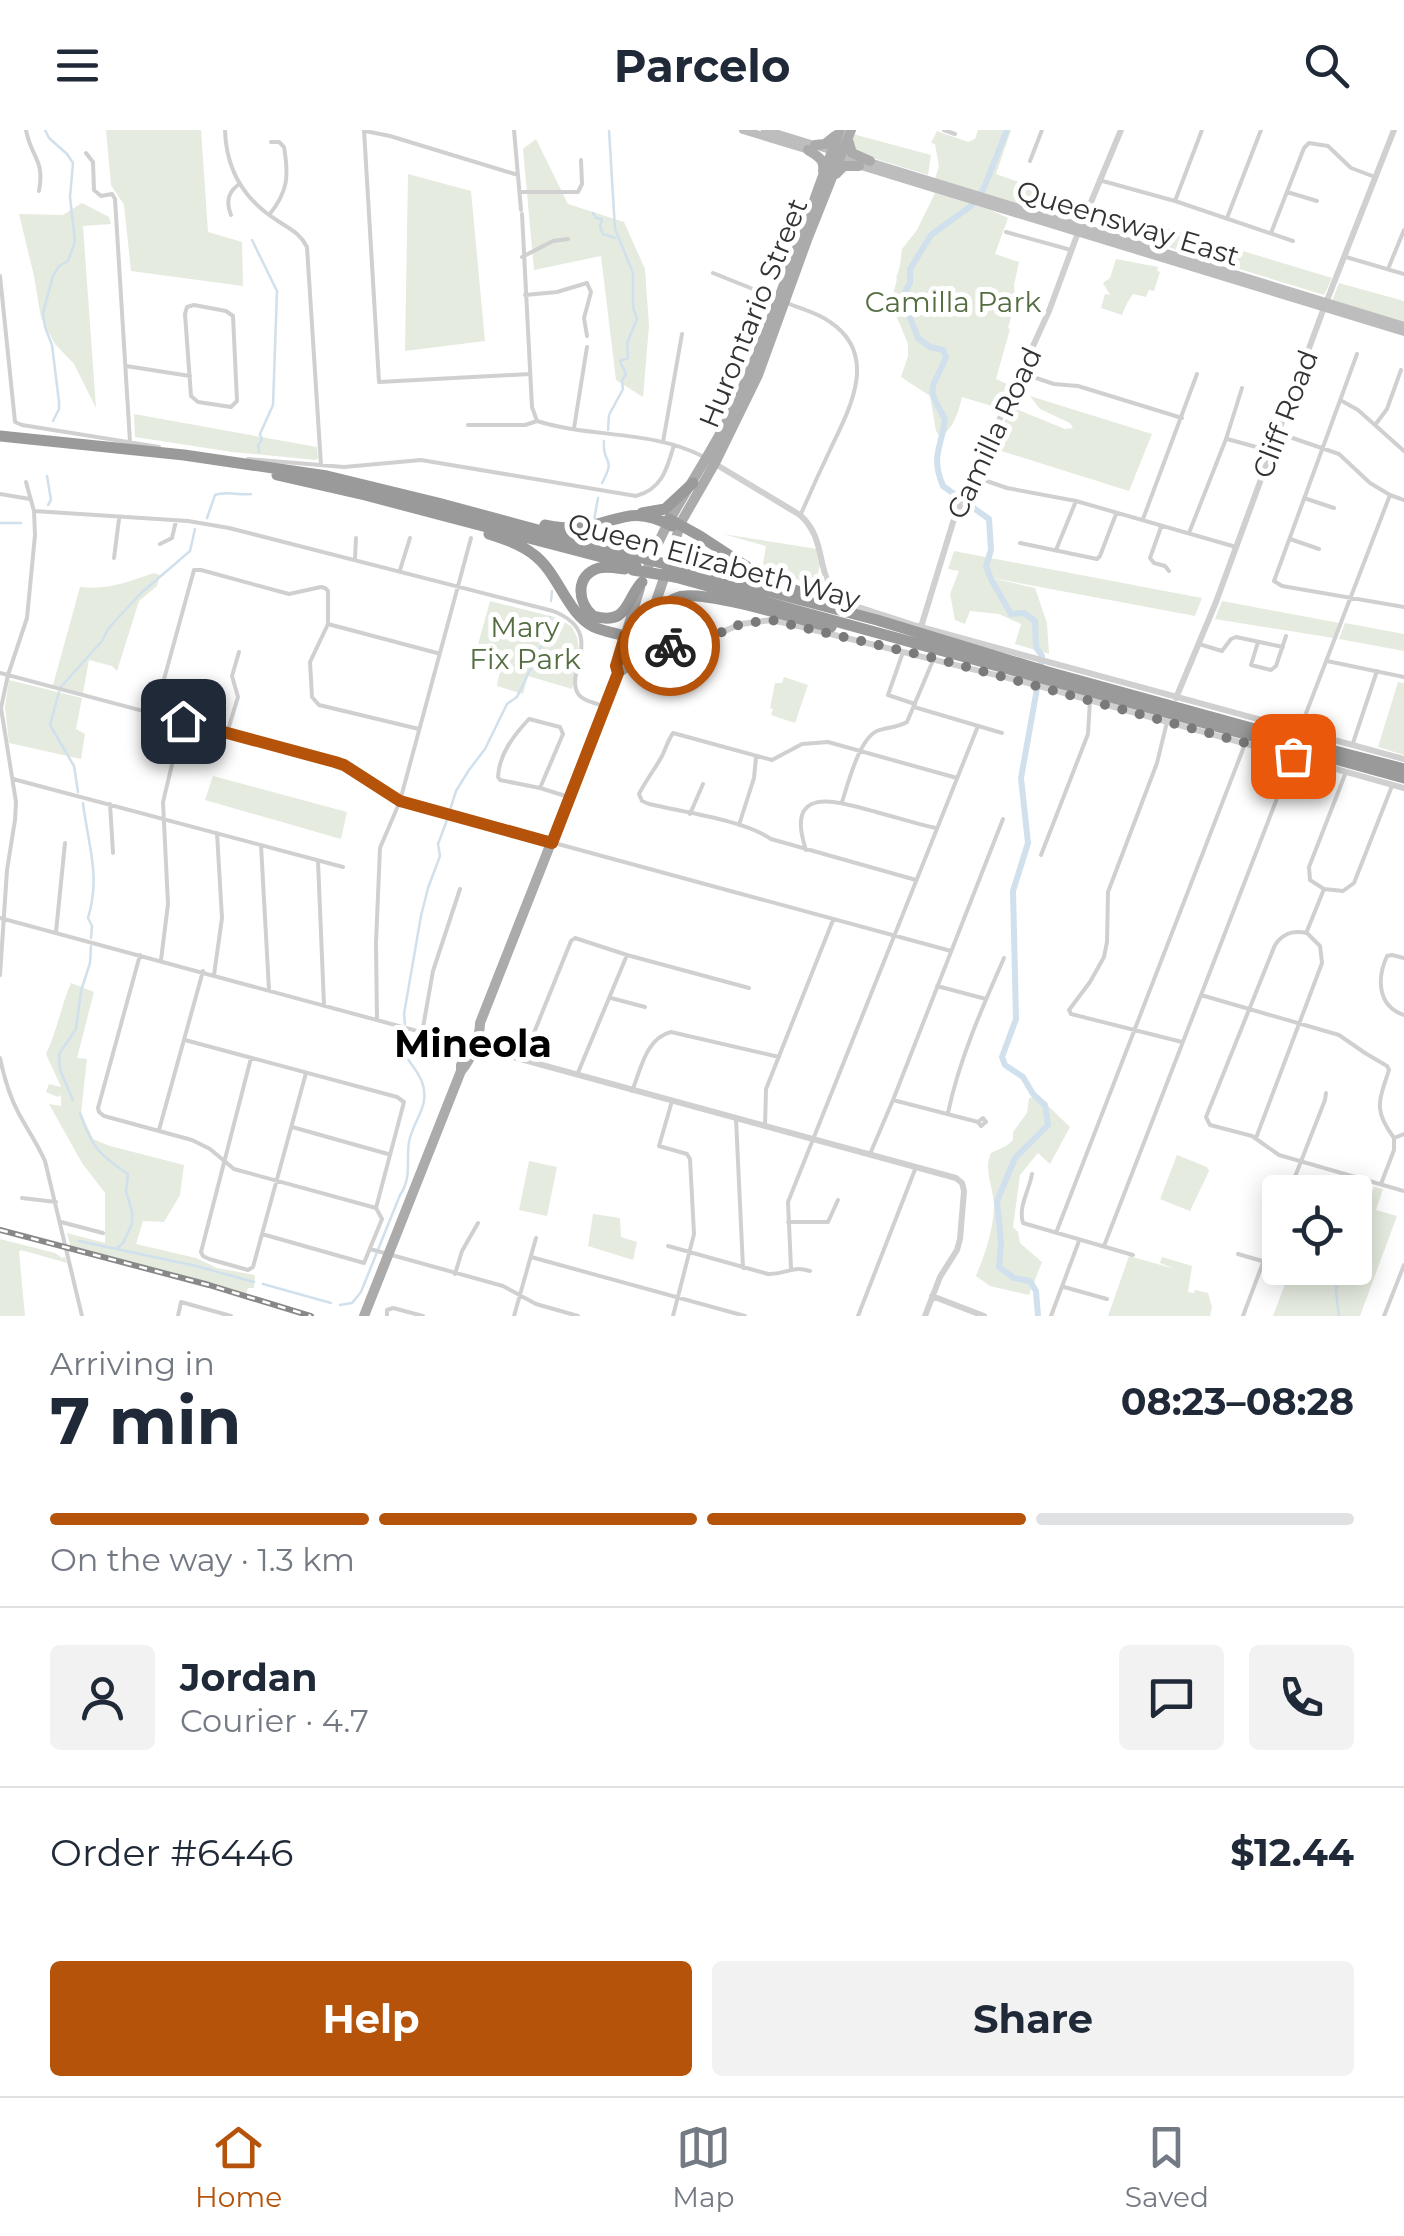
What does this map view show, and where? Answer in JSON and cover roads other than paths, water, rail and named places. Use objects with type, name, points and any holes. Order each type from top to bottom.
[{"type":"highway","name":"Queen Elizabeth Way","points":[[0,439],[160,458],[321,484],[877,620],[1398,782]]},
{"type":"highway","name":"Queen Elizabeth Way","points":[[0,439],[184,455],[311,473],[438,502],[636,564]]},
{"type":"highway","points":[[632,516],[665,508],[692,484]]},
{"type":"highway","points":[[438,514],[508,540],[533,554],[555,576],[582,619],[595,628],[633,635],[668,602],[692,595],[930,653]]},
{"type":"highway","points":[[506,522],[581,528],[622,516],[654,518],[673,524],[761,576],[877,620]]},
{"type":"highway","points":[[636,564],[602,567],[590,573],[582,584],[581,602],[599,618],[610,619],[628,607],[642,582]]},
{"type":"highway","name":"Queen Elizabeth Way","points":[[676,572],[930,653],[1033,671]]},
{"type":"highway","name":"Queen Elizabeth Way","points":[[1048,676],[1404,769]]},
{"type":"main road","points":[[744,130],[812,148],[845,131],[850,150],[865,163]]},
{"type":"main road","points":[[765,130],[812,148],[822,161],[826,179],[841,168],[865,163]]},
{"type":"main road","name":"Hurontario Street","points":[[364,1316],[378,1252],[399,1228],[618,673],[616,666],[660,590],[673,524],[758,375],[780,300],[845,131]]},
{"type":"main road","name":"Queensway East","points":[[812,148],[1404,329]]},
{"type":"main road","name":"Hurontario Street","points":[[633,635],[642,582],[692,484],[711,461]]},
{"type":"street","points":[[26,130],[42,171],[39,191]]},
{"type":"street","points":[[225,130],[227,155],[238,184],[269,216],[300,235],[306,247],[321,465]]},
{"type":"street","points":[[518,175],[391,133],[364,130],[379,382],[530,374]]},
{"type":"street","points":[[514,130],[532,407],[537,421]]},
{"type":"street","points":[[944,130],[955,134]]},
{"type":"street","points":[[1030,160],[1042,130]]},
{"type":"street","name":"Camilla Road","points":[[921,627],[960,505],[1049,311],[1120,130]]},
{"type":"street","points":[[1175,201],[1202,130]]},
{"type":"street","points":[[1227,218],[1261,130]]},
{"type":"street","name":"Cliff Road","points":[[1176,698],[1394,130]]},
{"type":"street","points":[[269,216],[282,197],[286,179],[284,147],[271,142]]},
{"type":"street","points":[[1271,233],[1304,148],[1312,142],[1328,146],[1351,168],[1376,177]]},
{"type":"street","points":[[86,153],[93,162],[94,190],[101,196],[112,194],[115,199],[130,442]]},
{"type":"street","points":[[520,192],[578,192],[582,184],[581,160]]},
{"type":"street","points":[[1099,180],[1294,241]]},
{"type":"street","points":[[231,215],[228,198],[238,184]]},
{"type":"street","points":[[1287,192],[1317,201]]},
{"type":"street","points":[[1388,269],[1404,230]]},
{"type":"street","points":[[1006,232],[1071,250]]},
{"type":"street","points":[[522,257],[552,241],[568,239]]},
{"type":"street","points":[[1345,257],[1404,274]]},
{"type":"street","points":[[713,273],[833,324],[850,344],[858,372],[856,390],[800,515]]},
{"type":"street","points":[[0,276],[16,424],[222,456],[321,465],[354,467],[421,460],[636,496],[661,481],[674,445]]},
{"type":"street","points":[[525,295],[589,284],[592,292],[584,318],[587,336]]},
{"type":"street","points":[[194,305],[231,312],[237,403],[229,407],[193,399],[190,376],[186,309],[194,305]]},
{"type":"street","points":[[662,442],[682,334]]},
{"type":"street","points":[[574,428],[587,347]]},
{"type":"street","points":[[1357,354],[1274,580],[1276,584],[1351,599],[1402,606],[1404,599]]},
{"type":"street","points":[[126,366],[190,376]]},
{"type":"street","points":[[1375,424],[1387,408],[1402,370]]},
{"type":"street","points":[[1021,373],[1182,418]]},
{"type":"street","points":[[1142,521],[1197,374]]},
{"type":"street","points":[[1189,534],[1242,388]]},
{"type":"street","points":[[1395,388],[1404,392]]},
{"type":"street","points":[[1340,400],[1358,410],[1404,451]]},
{"type":"street","points":[[468,425],[517,426],[537,421],[687,448],[800,515],[814,531],[831,589],[856,606],[1048,676],[1176,698],[1404,759]]},
{"type":"street","points":[[1278,433],[1339,454],[1370,484],[1404,500]]},
{"type":"street","points":[[1226,439],[1271,451]]},
{"type":"street","points":[[974,477],[1007,488],[1076,500],[1236,548]]},
{"type":"street","points":[[0,975],[2,918],[16,820],[14,779],[1,717],[8,675],[27,618],[34,511],[26,482]]},
{"type":"street","points":[[0,494],[30,499]]},
{"type":"street","points":[[1299,732],[1390,495]]},
{"type":"street","points":[[1304,498],[1334,508]]},
{"type":"street","points":[[1056,550],[1076,500]]},
{"type":"street","points":[[34,511],[176,520],[229,528],[553,610],[569,619],[581,636],[583,649],[576,690],[584,699],[605,706]]},
{"type":"street","points":[[1020,543],[1097,559],[1116,514]]},
{"type":"street","points":[[114,558],[119,517]]},
{"type":"street","points":[[160,544],[172,538],[176,520]]},
{"type":"street","points":[[1160,527],[1150,558],[1170,570]]},
{"type":"street","points":[[355,558],[356,538]]},
{"type":"street","points":[[400,570],[410,538]]},
{"type":"street","points":[[378,1020],[380,848],[400,801],[471,538]]},
{"type":"street","points":[[1290,538],[1319,549]]},
{"type":"street","points":[[154,714],[194,570],[201,570],[288,594],[321,587],[328,591],[328,624],[310,662],[314,702],[419,729]]},
{"type":"street","points":[[633,635],[672,646],[690,646],[730,627],[771,620],[902,654],[930,653],[907,722],[871,734],[842,802]]},
{"type":"street","points":[[328,624],[439,654]]},
{"type":"street","points":[[1198,644],[1221,651],[1236,636],[1282,647]]},
{"type":"street","points":[[1258,642],[1252,665],[1272,670],[1286,636]]},
{"type":"street","points":[[228,733],[238,698],[232,676],[239,652]]},
{"type":"street","points":[[902,654],[888,695],[1002,733]]},
{"type":"street","points":[[1326,660],[1404,677]]},
{"type":"street","points":[[1352,745],[1377,672]]},
{"type":"street","points":[[0,673],[344,765],[400,801],[951,951]]},
{"type":"street","points":[[1048,676],[1090,700],[1346,772],[1398,782],[1404,788]]},
{"type":"street","points":[[1041,856],[1088,734],[1090,700]]},
{"type":"street","points":[[540,788],[563,734],[560,727],[527,720],[500,764],[500,780],[570,797]]},
{"type":"street","points":[[162,960],[168,904],[164,793],[183,721]]},
{"type":"street","points":[[1167,722],[1158,763],[1109,887],[1104,957],[1068,1010],[1071,1014],[1183,1042]]},
{"type":"street","points":[[791,1268],[788,1202],[978,726]]},
{"type":"street","points":[[916,880],[771,840],[762,832],[738,825],[649,804],[639,794],[670,735],[678,734],[772,760],[802,744],[818,742],[958,778]]},
{"type":"street","points":[[1056,1233],[1245,744]]},
{"type":"street","points":[[738,825],[754,778],[756,756]]},
{"type":"street","points":[[1104,1246],[1293,756]]},
{"type":"street","points":[[1346,772],[1309,867],[1310,880],[1324,889],[1340,892],[1354,883],[1398,782]]},
{"type":"street","points":[[14,779],[342,867]]},
{"type":"street","points":[[690,814],[702,784]]},
{"type":"street","points":[[806,850],[802,816],[820,800],[842,802],[936,828]]},
{"type":"street","points":[[110,804],[113,853]]},
{"type":"street","points":[[869,1154],[1003,819]]},
{"type":"street","points":[[214,975],[222,918],[217,833]]},
{"type":"street","points":[[56,932],[65,843]]},
{"type":"street","points":[[262,845],[268,990]]},
{"type":"street","points":[[318,861],[324,1005]]},
{"type":"street","points":[[422,1033],[432,972],[460,889]]},
{"type":"street","points":[[1307,933],[1324,889]]},
{"type":"street","points":[[2,918],[956,1178],[964,1188],[960,1239],[924,1316]]},
{"type":"street","points":[[766,1127],[766,1089],[833,920]]},
{"type":"street","points":[[1256,1138],[1323,959],[1318,944],[1307,933],[1290,933],[1278,941],[1206,1118],[1210,1125],[1256,1138],[1274,1153],[1404,1191]]},
{"type":"street","points":[[524,1060],[573,939],[749,988]]},
{"type":"street","points":[[140,955],[99,1112],[192,1140],[234,1169],[376,1208]]},
{"type":"street","points":[[577,1076],[627,955]]},
{"type":"street","points":[[1404,958],[1387,956],[1382,980],[1387,1005],[1404,1015]]},
{"type":"street","points":[[948,1113],[1004,958]]},
{"type":"street","points":[[159,1130],[203,972]]},
{"type":"street","points":[[936,986],[986,999]]},
{"type":"street","points":[[1201,995],[1339,1035],[1388,1067],[1378,1108],[1394,1138],[1394,1150],[1381,1184]]},
{"type":"street","points":[[609,998],[645,1007]]},
{"type":"street","points":[[632,1090],[650,1047],[671,1032],[778,1058]]},
{"type":"street","points":[[184,1040],[404,1102],[376,1208],[381,1221],[378,1252],[364,1263],[262,1234]]},
{"type":"street","points":[[0,1058],[12,1099],[45,1161],[82,1316]]},
{"type":"street","points":[[252,1058],[203,1256],[251,1270],[306,1074]]},
{"type":"street","points":[[1296,1175],[1326,1093]]},
{"type":"street","points":[[893,1100],[978,1122]]},
{"type":"street","points":[[672,1101],[659,1146],[688,1154],[690,1159],[694,1234],[673,1316]]},
{"type":"street","points":[[736,1119],[743,1268]]},
{"type":"street","points":[[292,1127],[390,1154]]},
{"type":"street","points":[[1394,1138],[1404,1134]]},
{"type":"street","points":[[858,1316],[916,1168]]},
{"type":"street","points":[[1032,1174],[1021,1220],[1026,1226],[1133,1254]]},
{"type":"street","points":[[22,1198],[56,1202]]},
{"type":"street","points":[[788,1222],[828,1222],[838,1200]]},
{"type":"street","points":[[381,1221],[399,1228]]},
{"type":"street","points":[[61,1222],[103,1232]]},
{"type":"street","points":[[455,1274],[478,1224]]},
{"type":"street","points":[[514,1316],[536,1238]]},
{"type":"street","points":[[1051,1316],[1080,1240]]},
{"type":"street","points":[[668,1246],[772,1274],[798,1267],[810,1271]]},
{"type":"street","points":[[378,1252],[502,1286],[542,1306],[578,1316]]},
{"type":"street","points":[[1238,1254],[1262,1262]]},
{"type":"street","points":[[530,1257],[745,1316]]},
{"type":"street","points":[[1243,1316],[1262,1265]]},
{"type":"street","points":[[1384,1316],[1404,1265]]},
{"type":"street","points":[[1062,1286],[1108,1299]]},
{"type":"street","points":[[932,1296],[984,1316]]},
{"type":"street","points":[[178,1316],[181,1302],[231,1316]]},
{"type":"street","points":[[387,1316],[390,1308],[423,1316]]},
{"type":"street","points":[[398,1316],[404,1310]]},
{"type":"waterway","points":[[45,130],[73,163],[70,197],[75,241],[68,261],[53,276],[43,313],[52,345],[59,402],[53,421]]},
{"type":"waterway","points":[[608,430],[609,415],[626,374],[620,361],[628,358],[627,343],[637,319],[633,273],[615,229],[609,130]]},
{"type":"waterway","points":[[1007,130],[983,190],[971,206],[931,235],[910,269],[905,305],[918,338],[943,350],[946,357],[933,387],[934,399],[945,419],[937,459],[943,486],[989,519],[991,550],[986,566],[1011,614],[1024,613],[1035,621],[1041,665]]},
{"type":"waterway","points":[[593,213],[602,219],[603,234],[615,238]]},
{"type":"waterway","points":[[252,240],[277,291],[273,405],[260,434],[259,452]]},
{"type":"waterway","points":[[602,483],[609,464],[604,441]]},
{"type":"waterway","points":[[47,476],[51,500],[48,505]]},
{"type":"waterway","points":[[207,518],[215,495],[251,494]]},
{"type":"waterway","points":[[594,520],[598,498]]},
{"type":"waterway","points":[[0,523],[21,523]]},
{"type":"waterway","points":[[60,688],[140,594],[190,551],[195,529]]},
{"type":"waterway","points":[[551,601],[552,591]]},
{"type":"waterway","points":[[449,813],[456,791],[485,749],[507,704],[517,697],[542,645],[550,617]]},
{"type":"waterway","points":[[1038,683],[1021,778],[1028,843],[1013,891],[1016,1019],[1002,1057],[1005,1065],[1023,1077],[1045,1105],[1048,1125],[1015,1158],[997,1201],[999,1267],[1014,1278],[1030,1281],[1036,1291],[1038,1316]]},
{"type":"waterway","points":[[59,692],[50,725],[74,766],[78,792]]},
{"type":"waterway","points":[[83,803],[93,874],[88,918],[91,938]]},
{"type":"waterway","points":[[405,1024],[421,916],[447,820]]},
{"type":"waterway","points":[[73,1100],[60,1070],[59,1054],[76,1029],[91,946]]},
{"type":"waterway","points":[[340,1305],[352,1303],[361,1292],[406,1182],[409,1142],[423,1106],[424,1091],[405,1054],[402,1033]]},
{"type":"waterway","points":[[80,1113],[97,1149],[128,1174],[126,1192],[132,1224],[116,1249]]},
{"type":"waterway","points":[[79,1241],[254,1282]]},
{"type":"waterway","points":[[263,1284],[331,1303]]},
{"type":"waterway","points":[[1337,1285],[1339,1316]]},
{"type":"railway","points":[[0,1230],[311,1316]]},
{"type":"district","name":"Mineola","points":[[473,1043]]},
{"type":"park label","name":"Camilla Park","points":[[953,302]]},
{"type":"park label","name":"Mary Fix Park","points":[[525,643]]}]
